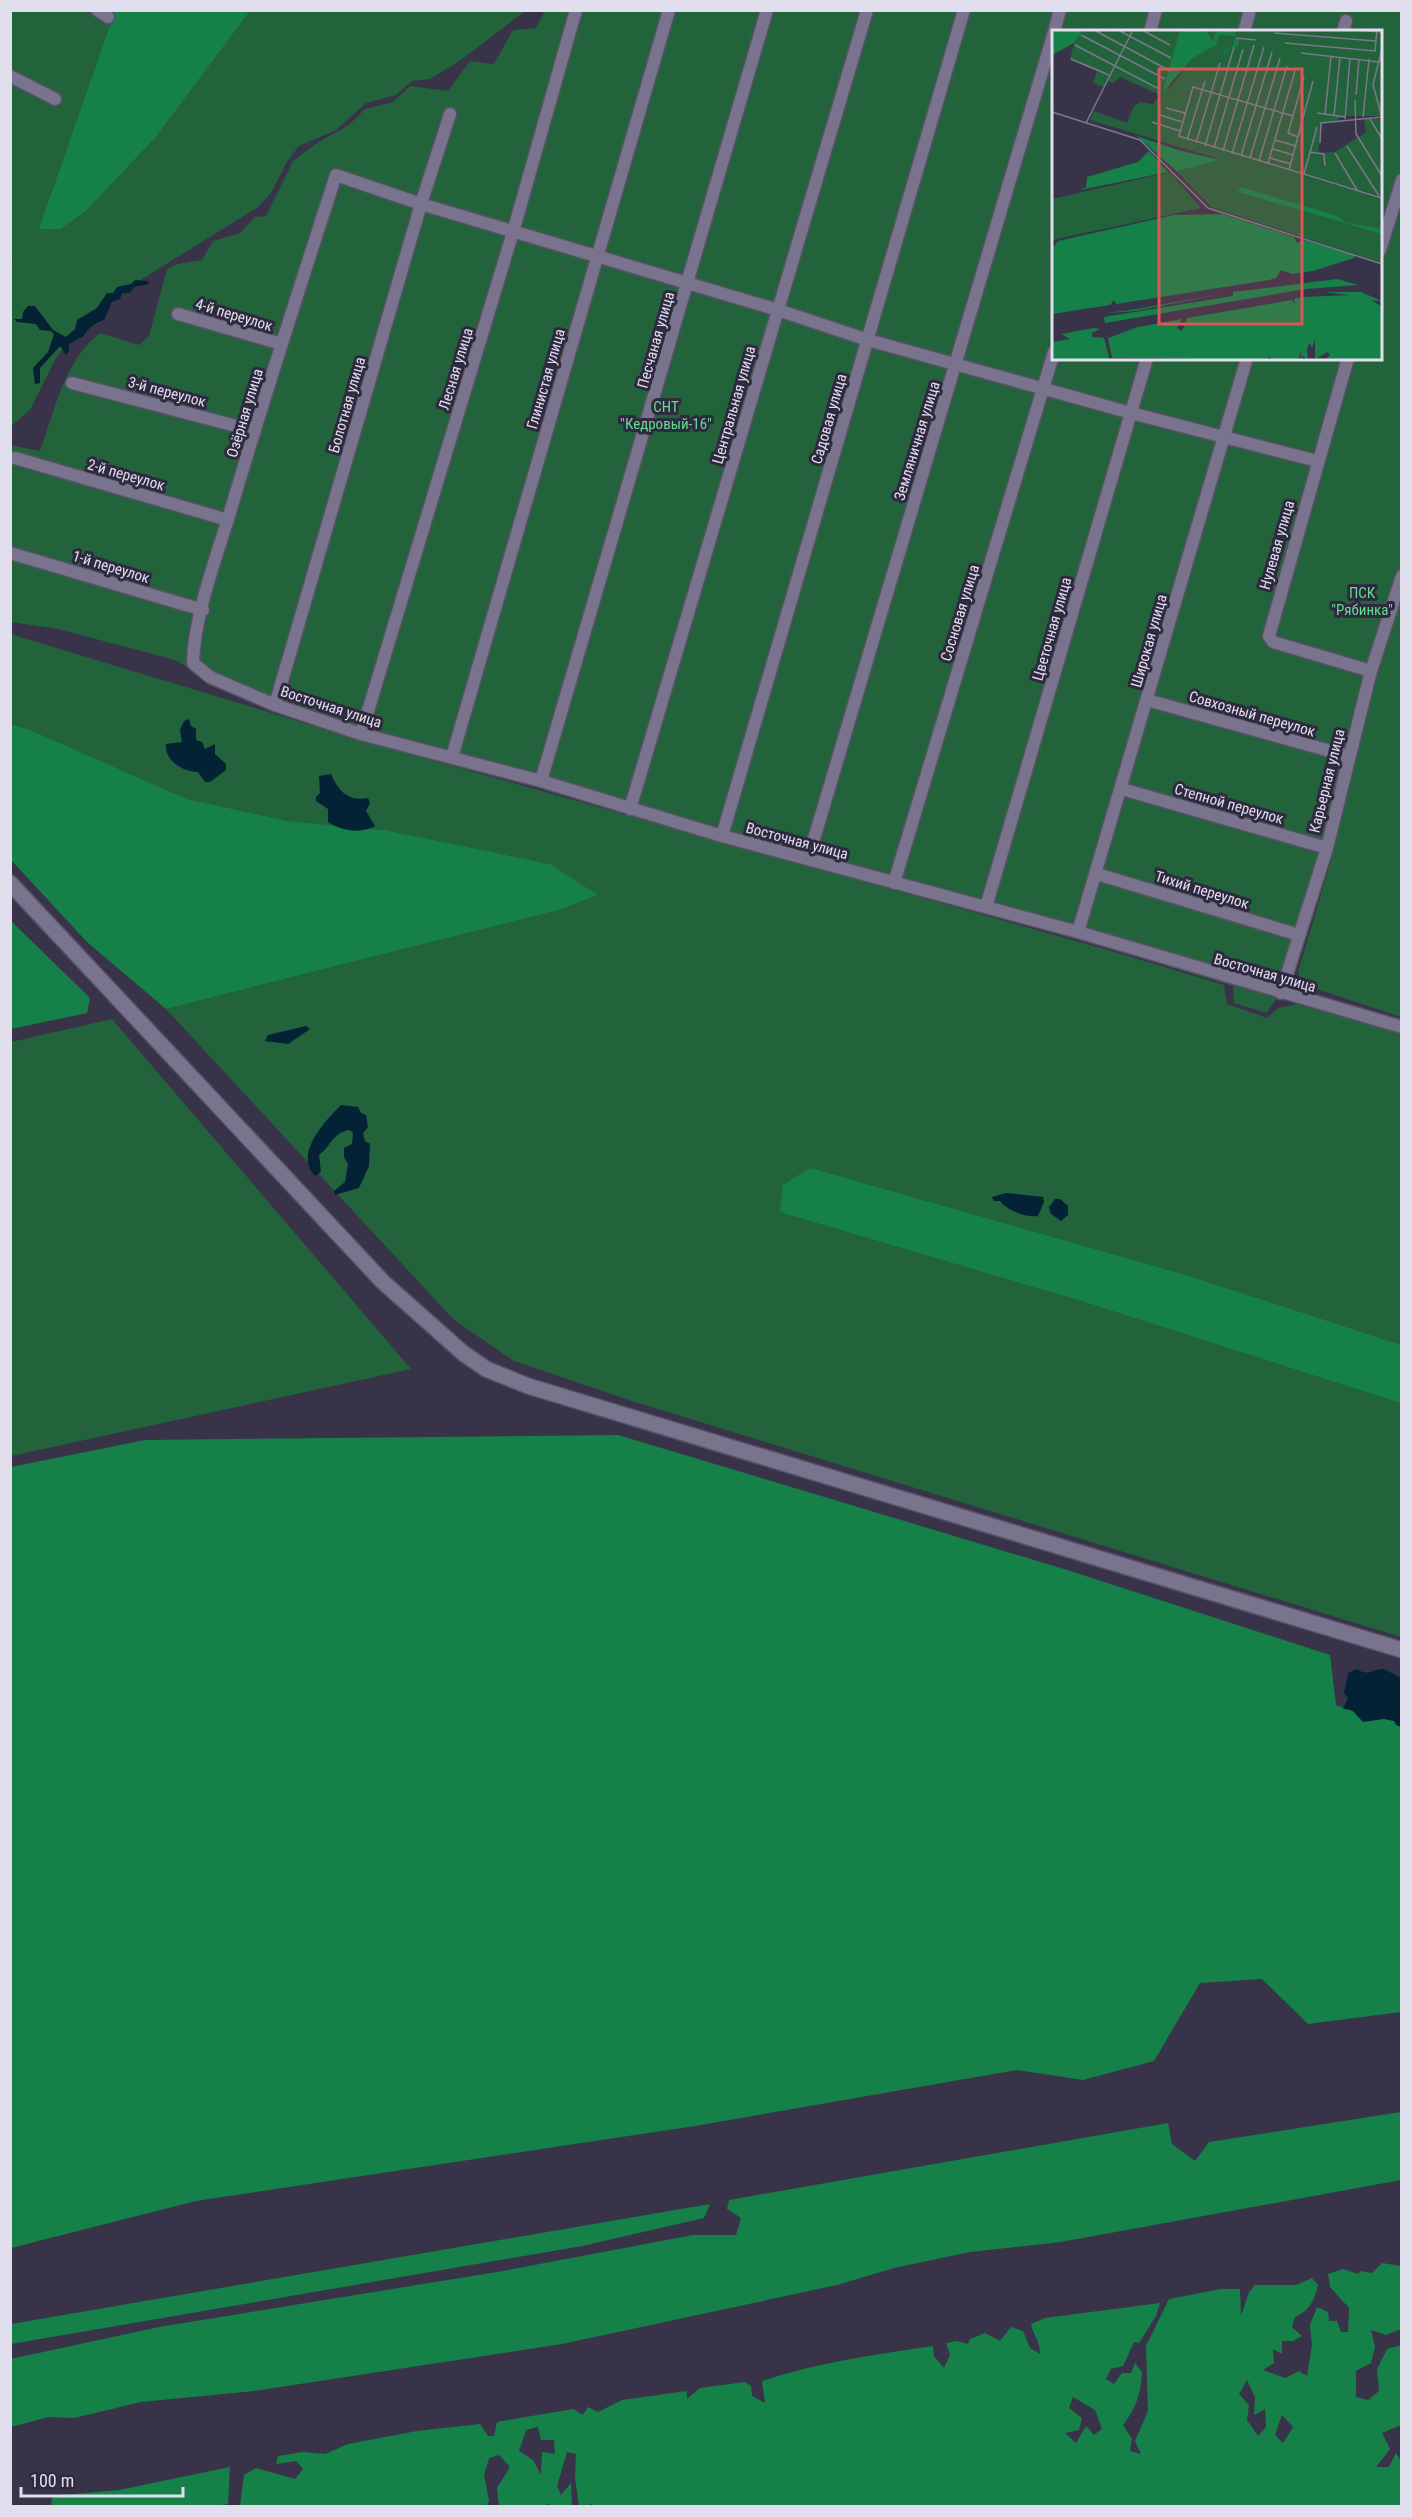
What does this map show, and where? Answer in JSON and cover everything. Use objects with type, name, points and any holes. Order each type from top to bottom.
[{"type":"street","name":"Лесная улица","points":[[361,734],[513,232],[576,10]]},
{"type":"street","name":"Глинистая улица","points":[[452,757],[669,10]]},
{"type":"street","name":"Песчаная улица","points":[[542,782],[767,10]]},
{"type":"street","name":"Центральная улица","points":[[630,809],[867,10]]},
{"type":"street","name":"Садовая улица","points":[[722,836],[964,10]]},
{"type":"street","name":"Земляничная улица","points":[[1055,30],[1060,10]]},
{"type":"street","points":[[1151,30],[1156,10]]},
{"type":"street","points":[[1245,30],[1250,10]]},
{"type":"street","name":"Земляничная улица","points":[[808,859],[1052,39]]},
{"type":"street","points":[[10,76],[55,99]]},
{"type":"street","name":"Болотная улица","points":[[275,705],[421,204],[450,114]]},
{"type":"street","name":"Озёрная улица","points":[[193,663],[203,610],[228,520],[336,175],[421,204]]},
{"type":"street","points":[[1382,243],[1401,180]]},
{"type":"street","points":[[421,204],[778,310],[868,340],[1131,413],[1317,461]]},
{"type":"street","name":"4-й переулок","points":[[178,314],[282,344]]},
{"type":"street","name":"Сосновая улица","points":[[894,883],[1052,356]]},
{"type":"street","name":"Цветочная улица","points":[[986,907],[1146,360]]},
{"type":"street","name":"Широкая улица","points":[[1078,932],[1097,874],[1246,360]]},
{"type":"street","name":"Нулевая улица","points":[[1347,360],[1269,636],[1273,642],[1371,671]]},
{"type":"street","name":"3-й переулок","points":[[72,383],[255,431]]},
{"type":"street","name":"2-й переулок","points":[[15,458],[228,520]]},
{"type":"street","name":"1-й переулок","points":[[10,553],[203,610]]},
{"type":"street","name":"Карьерная улица","points":[[1281,993],[1327,848],[1348,756],[1371,671],[1401,576]]},
{"type":"street","name":"Восточная улица","points":[[193,663],[210,677],[275,705],[361,734],[542,782],[722,836],[1078,932],[1401,1027]]},
{"type":"street","name":"Совхозный переулок","points":[[1147,700],[1348,756]]},
{"type":"street","name":"Степной переулок","points":[[1122,789],[1327,848]]},
{"type":"street","name":"Тихий переулок","points":[[1097,874],[1299,935]]},
{"type":"street","points":[[10,883],[383,1282],[442,1337],[486,1369],[528,1386],[1401,1650]]},
{"type":"green space","points":[[11,11],[115,11],[41,229],[61,229],[87,210],[156,137],[250,11],[525,11],[461,60],[430,79],[412,81],[396,95],[366,103],[336,130],[299,146],[288,160],[271,193],[258,207],[110,299],[57,356],[30,410],[11,426],[10,262],[13,258],[10,256]]},
{"type":"green space","points":[[115,11],[250,11],[156,137],[87,210],[61,229],[39,229]]},
{"type":"green space","name":"СНТ \"Кедровый-16\"","points":[[545,11],[1401,11],[1401,1017],[1302,984],[1298,972],[1331,861],[1380,666],[1366,664],[1327,831],[1277,997],[1267,1013],[1234,1003],[1233,986],[989,911],[366,740],[257,705],[175,660],[58,629],[11,622],[10,445],[40,451],[69,371],[88,344],[100,333],[139,345],[149,336],[167,269],[177,264],[202,260],[213,241],[240,233],[255,217],[266,216],[293,161],[317,143],[349,125],[365,109],[393,102],[410,86],[448,91],[470,61],[494,64],[513,30],[536,28]]},
{"type":"green space","points":[[10,634],[374,744],[1101,948],[1224,985],[1227,1004],[1267,1018],[1278,1008],[1297,1004],[1401,1032],[1401,1637],[632,1401],[514,1361],[454,1320],[166,1009],[559,910],[598,895],[550,864],[385,830],[288,821],[187,799],[28,729],[11,724]]},
{"type":"green space","points":[[11,724],[28,729],[187,799],[288,821],[385,830],[550,864],[598,895],[559,910],[166,1009],[87,942],[11,860]]},
{"type":"green space","points":[[10,920],[90,998],[87,1013],[11,1029]]},
{"type":"green space","points":[[112,1019],[411,1369],[11,1456],[11,1042]]},
{"type":"green space","points":[[810,1168],[1189,1276],[1401,1345],[1401,1403],[1085,1302],[780,1212],[783,1185]]},
{"type":"green space","points":[[618,1435],[1064,1569],[1330,1655],[1336,1705],[1362,1715],[1401,1706],[1401,2012],[1308,2024],[1262,1979],[1200,1983],[1154,2061],[1083,2080],[1017,2070],[695,2126],[196,2201],[11,2248],[11,1467],[145,1440]]},
{"type":"green space","points":[[1401,2112],[1401,2180],[1061,2242],[970,2252],[894,2268],[837,2285],[562,2344],[254,2391],[141,2402],[74,2418],[49,2417],[11,2427],[11,2359],[159,2327],[503,2271],[693,2235],[736,2235],[741,2218],[727,2209],[729,2200],[1168,2123],[1172,2144],[1195,2161],[1209,2142]]},
{"type":"green space","points":[[710,2204],[704,2218],[582,2246],[11,2344],[11,2324]]},
{"type":"green space","points":[[1382,2263],[1401,2266],[1401,2329],[1386,2335],[1371,2330],[1375,2347],[1371,2363],[1356,2371],[1356,2397],[1368,2400],[1379,2391],[1377,2369],[1387,2349],[1401,2345],[1401,2425],[1382,2433],[1390,2449],[1376,2467],[1389,2467],[1396,2453],[1401,2461],[1401,2506],[593,2506],[591,2503],[590,2506],[579,2506],[575,2478],[576,2454],[567,2452],[557,2486],[561,2495],[571,2483],[572,2506],[549,2506],[548,2503],[545,2506],[499,2506],[497,2488],[510,2467],[499,2455],[489,2458],[484,2475],[489,2501],[487,2506],[240,2506],[244,2475],[256,2468],[295,2479],[303,2469],[296,2461],[276,2464],[278,2456],[303,2452],[325,2454],[348,2444],[417,2431],[480,2424],[488,2436],[494,2436],[497,2422],[573,2409],[583,2415],[588,2407],[598,2412],[622,2400],[687,2391],[687,2399],[700,2388],[745,2382],[751,2386],[752,2396],[765,2403],[762,2381],[783,2374],[847,2360],[933,2346],[934,2356],[944,2368],[950,2355],[946,2343],[957,2341],[968,2344],[970,2339],[985,2333],[1000,2341],[1011,2327],[1023,2331],[1030,2348],[1040,2354],[1031,2324],[1045,2318],[1160,2303],[1156,2316],[1139,2343],[1134,2342],[1123,2366],[1111,2369],[1106,2379],[1114,2384],[1122,2373],[1131,2373],[1135,2363],[1142,2372],[1137,2400],[1123,2425],[1132,2439],[1130,2451],[1141,2454],[1135,2441],[1148,2411],[1146,2346],[1169,2299],[1221,2289],[1240,2289],[1241,2316],[1249,2292],[1255,2285],[1296,2285],[1312,2278],[1318,2285],[1315,2296],[1308,2308],[1295,2317],[1292,2327],[1302,2336],[1293,2341],[1282,2341],[1282,2354],[1273,2349],[1274,2363],[1263,2370],[1285,2378],[1299,2371],[1307,2376],[1312,2345],[1310,2325],[1317,2307],[1328,2312],[1329,2321],[1337,2321],[1341,2332],[1348,2332],[1349,2308],[1330,2287],[1328,2274],[1343,2269],[1358,2274],[1360,2271],[1372,2273]],"holes":[[[1247,2380],[1255,2397],[1254,2415],[1265,2409],[1266,2427],[1258,2436],[1247,2420],[1249,2405],[1239,2394]],[[1073,2397],[1095,2410],[1102,2429],[1094,2435],[1086,2426],[1076,2443],[1065,2433],[1079,2430],[1082,2418],[1069,2408]],[[1282,2415],[1293,2427],[1283,2443],[1275,2435]],[[538,2427],[541,2440],[554,2440],[555,2454],[542,2452],[541,2475],[533,2460],[519,2451],[526,2430]]]},
{"type":"green space","points":[[230,2467],[228,2504],[217,2506],[51,2506],[52,2496],[119,2490]]},
{"type":"water","points":[[135,280],[148,281],[149,284],[134,287],[130,293],[122,293],[120,299],[112,302],[104,320],[92,326],[84,336],[69,344],[69,351],[66,355],[60,346],[40,368],[40,383],[35,384],[33,368],[48,352],[54,334],[51,331],[40,330],[36,324],[17,322],[14,319],[22,319],[23,312],[28,306],[35,306],[53,330],[66,337],[75,329],[77,320],[97,308],[107,293],[113,293],[117,287],[131,284]]},
{"type":"water","points":[[189,719],[191,726],[196,729],[196,740],[202,742],[205,749],[215,744],[215,754],[226,764],[226,770],[210,782],[205,782],[198,772],[181,768],[168,756],[166,750],[166,744],[182,742],[180,730],[184,721]]},
{"type":"water","points":[[331,774],[345,794],[355,798],[368,798],[370,803],[366,811],[375,826],[364,830],[351,830],[339,828],[328,822],[328,809],[316,801],[316,797],[320,793],[319,776]]},
{"type":"water","points":[[306,1026],[310,1029],[288,1044],[265,1041],[268,1035]]},
{"type":"water","points":[[341,1105],[358,1107],[361,1113],[366,1115],[368,1127],[363,1133],[365,1141],[370,1144],[369,1166],[359,1188],[335,1195],[334,1191],[345,1182],[348,1164],[344,1157],[344,1148],[352,1144],[353,1133],[350,1130],[340,1133],[319,1155],[321,1172],[315,1176],[309,1167],[308,1158],[310,1148],[320,1129]]},
{"type":"water","points":[[1006,1193],[1043,1197],[1044,1202],[1038,1216],[1017,1213],[1000,1201],[994,1201],[992,1197]]},
{"type":"water","points":[[1055,1199],[1060,1199],[1068,1206],[1068,1215],[1061,1221],[1051,1214],[1049,1207]]},
{"type":"water","points":[[1357,1669],[1367,1673],[1384,1669],[1401,1678],[1401,1727],[1394,1721],[1384,1719],[1363,1722],[1352,1710],[1343,1709],[1348,1698],[1344,1693],[1348,1673]]},
{"type":"park label","name":"ПСК \"Рябинка\"","points":[[1362,602]]}]
